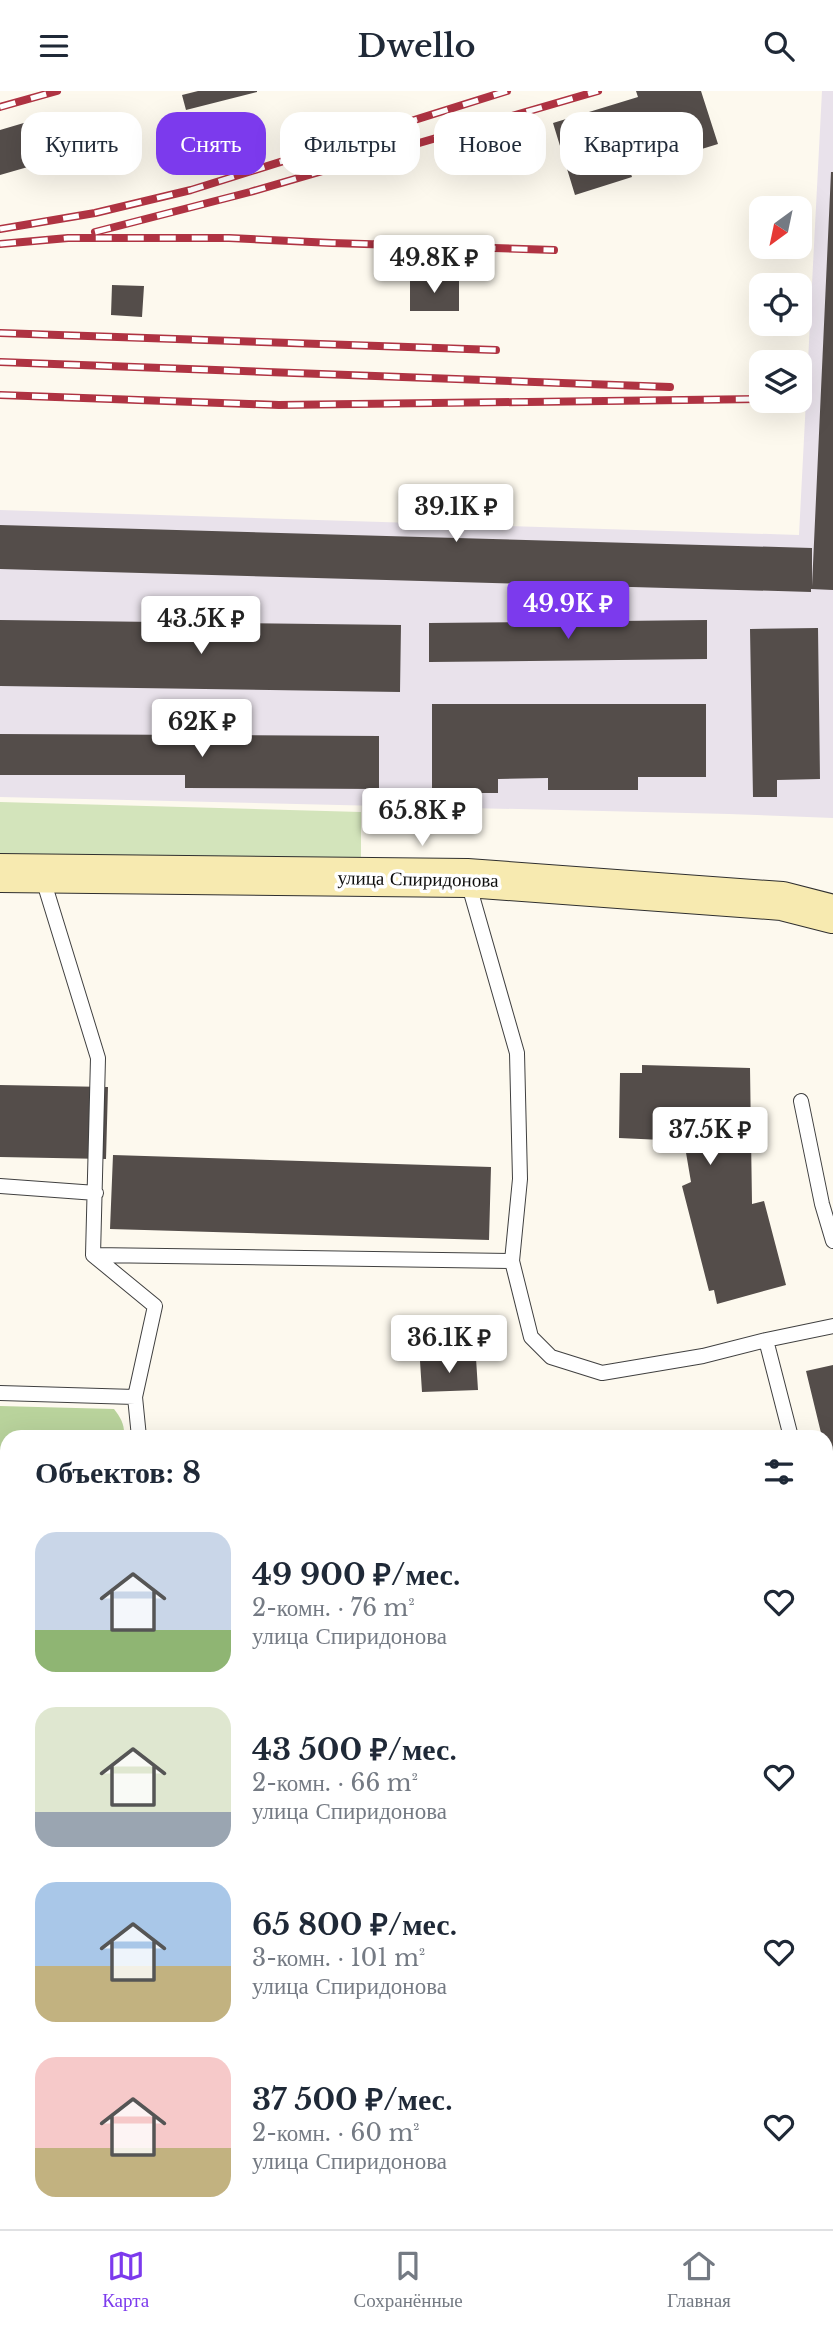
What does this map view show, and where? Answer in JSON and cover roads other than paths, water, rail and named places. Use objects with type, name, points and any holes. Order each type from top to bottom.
[{"type":"street","name":"улица Спиридонова","points":[[0,873],[467,879],[782,901],[833,914]]},
{"type":"lane","points":[[42,874],[98,1058],[93,1255]]},
{"type":"lane","points":[[467,879],[517,1053],[520,1179],[512,1261],[531,1337],[551,1357],[602,1373],[703,1356],[833,1326]]},
{"type":"lane","points":[[801,1101],[822,1203],[833,1241]]},
{"type":"lane","points":[[0,1186],[96,1193]]},
{"type":"lane","points":[[93,1255],[512,1261]]},
{"type":"lane","points":[[93,1255],[155,1306],[135,1397],[138,1430]]},
{"type":"lane","points":[[766,1340],[789,1430]]},
{"type":"lane","points":[[0,1394],[135,1397]]},
{"type":"railway","points":[[0,107],[57,91]]},
{"type":"railway","points":[[0,229],[95,213],[191,190],[507,91]]},
{"type":"railway","points":[[95,232],[250,192],[598,91]]},
{"type":"railway","points":[[0,244],[68,238],[229,238],[554,250]]},
{"type":"railway","points":[[0,333],[496,350]]},
{"type":"railway","points":[[0,362],[670,387]]},
{"type":"railway","points":[[0,395],[279,405],[749,399]]}]
